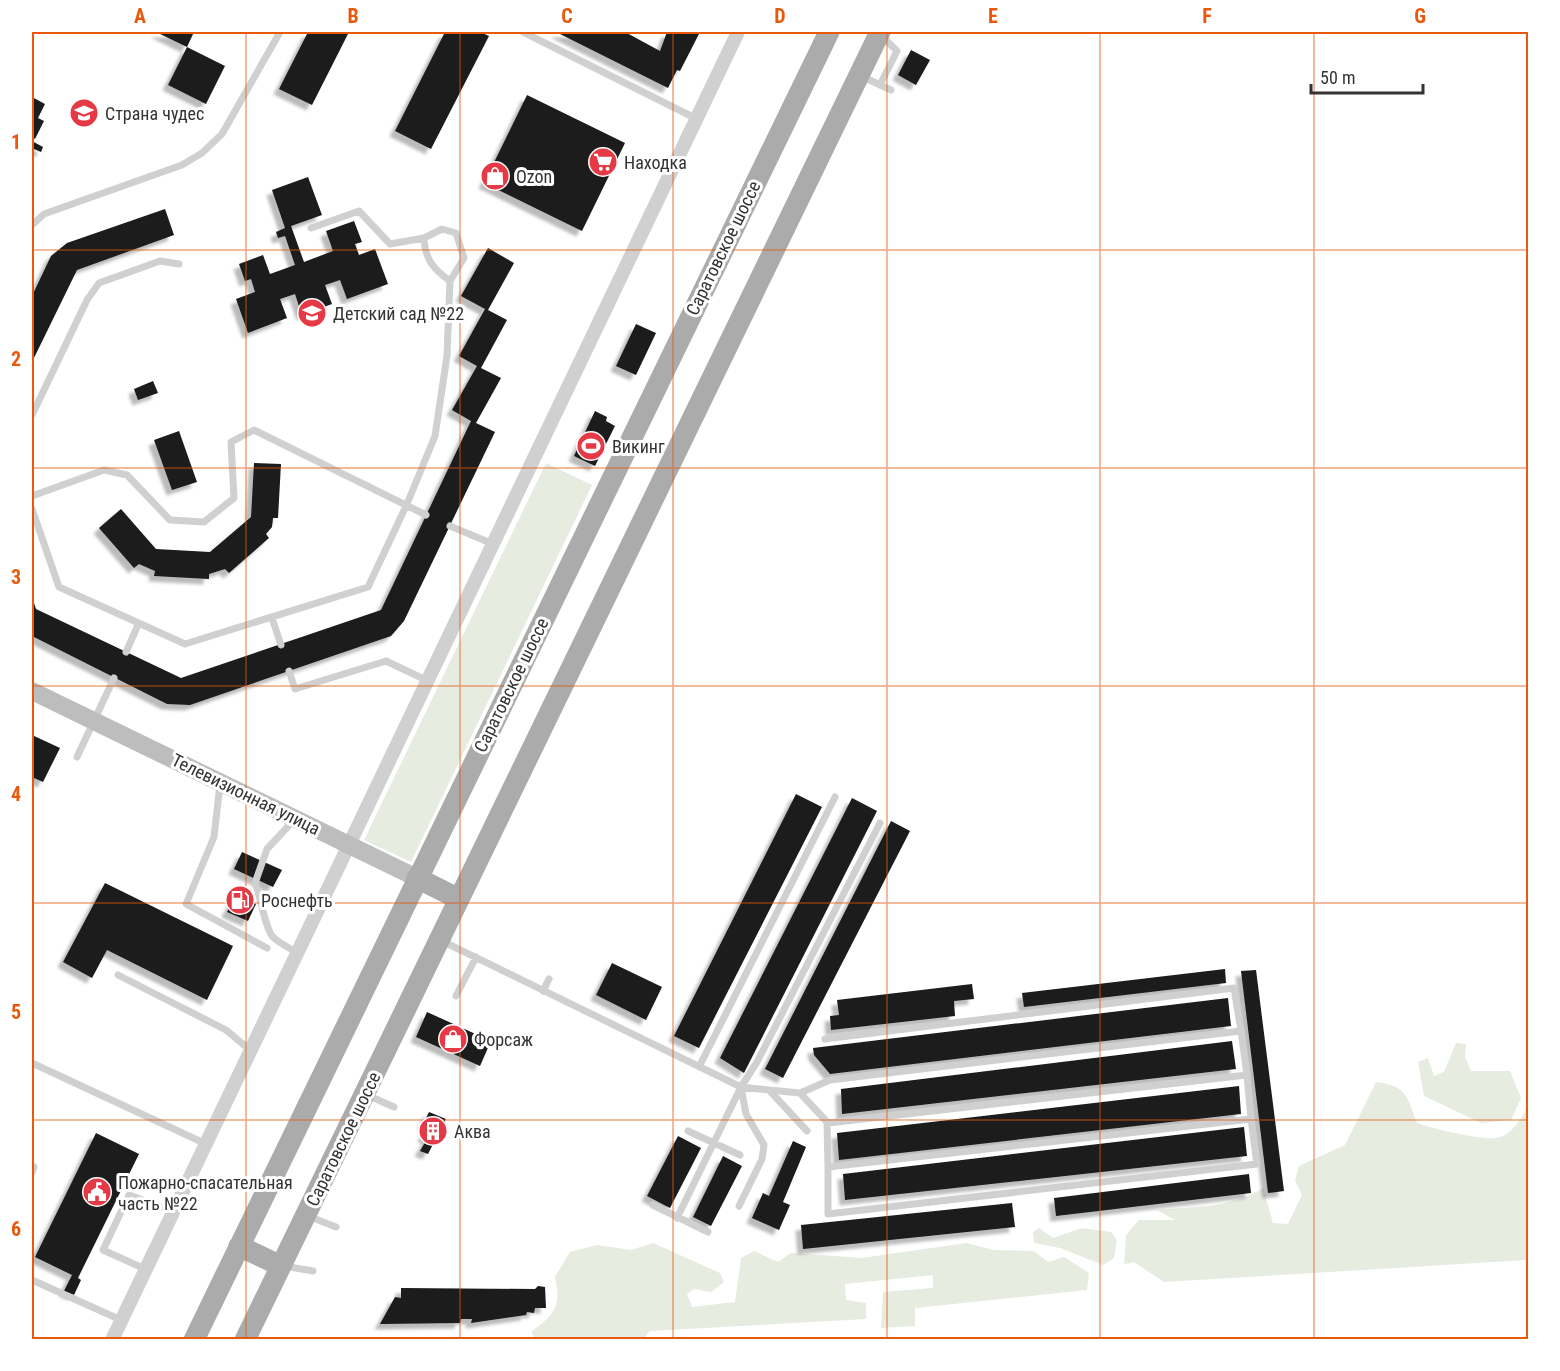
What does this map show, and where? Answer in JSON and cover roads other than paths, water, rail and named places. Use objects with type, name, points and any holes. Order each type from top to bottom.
[{"type":"main road","name":"Саратовское шоссе","points":[[194,1340],[829,32]]},
{"type":"main road","name":"Саратовское шоссе","points":[[245,1340],[880,32]]},
{"type":"main road","name":"Телевизионная улица","points":[[417,878],[459,899]]},
{"type":"main road","points":[[239,1246],[281,1266]]},
{"type":"street","points":[[112,1340],[738,32]]},
{"type":"street","name":"Телевизионная улица","points":[[32,692],[417,878]]},
{"type":"lane","points":[[32,225],[44,214],[182,165],[202,153],[222,134],[280,32]]},
{"type":"lane","points":[[525,32],[697,118]]},
{"type":"lane","points":[[880,32],[897,51],[880,85]]},
{"type":"lane","points":[[859,75],[891,90]]},
{"type":"lane","points":[[32,509],[59,587],[138,625],[185,644],[368,587],[407,504],[435,436],[447,356],[450,281],[464,258],[456,233],[441,229],[424,238],[390,244],[359,211],[311,228]]},
{"type":"lane","points":[[424,238],[425,254],[435,270],[450,281]]},
{"type":"lane","points":[[32,416],[87,300],[99,283],[160,261],[179,264]]},
{"type":"lane","points":[[32,496],[104,470],[128,475],[170,520],[204,522],[234,498],[231,442],[254,430],[426,515]]},
{"type":"lane","points":[[450,526],[493,544]]},
{"type":"lane","points":[[272,618],[280,645]]},
{"type":"lane","points":[[126,652],[138,625]]},
{"type":"lane","points":[[289,671],[295,689],[386,661],[428,681]]},
{"type":"lane","points":[[76,757],[114,678]]},
{"type":"lane","points":[[221,782],[214,837],[186,904],[267,948]]},
{"type":"lane","points":[[699,1067],[835,797]]},
{"type":"lane","points":[[296,818],[267,849],[255,883],[263,903],[266,926],[272,937],[297,953]]},
{"type":"lane","points":[[677,1218],[741,1087],[757,1062],[880,823]]},
{"type":"lane","points":[[439,940],[741,1087],[800,1093],[830,1080],[1241,1031]]},
{"type":"lane","points":[[456,996],[476,957]]},
{"type":"lane","points":[[118,975],[226,1030],[250,1050]]},
{"type":"lane","points":[[543,991],[549,979]]},
{"type":"lane","points":[[800,1093],[827,1123],[828,1214],[1257,1164],[1234,988],[825,1039]]},
{"type":"lane","points":[[32,1063],[206,1144]]},
{"type":"lane","points":[[827,1123],[1247,1075]]},
{"type":"lane","points":[[739,1206],[762,1159],[764,1145],[746,1114],[741,1087]]},
{"type":"lane","points":[[769,1090],[807,1131]]},
{"type":"lane","points":[[364,1094],[394,1107]]},
{"type":"lane","points":[[828,1167],[1251,1119]]},
{"type":"lane","points":[[688,1131],[740,1155]]},
{"type":"lane","points":[[32,1166],[34,1167],[32,1173]]},
{"type":"lane","points":[[145,1269],[103,1250],[129,1195],[173,1211]]},
{"type":"lane","points":[[653,1205],[708,1232]]},
{"type":"lane","points":[[306,1215],[336,1227]]},
{"type":"lane","points":[[281,1266],[313,1271]]},
{"type":"lane","points":[[32,1280],[121,1320]]},
{"type":"place","name":"Страна чудес","points":[[84,113]]},
{"type":"place","name":"Находка","points":[[603,162]]},
{"type":"place","name":"Ozon","points":[[495,176]]},
{"type":"place","name":"Детский сад №22","points":[[312,313]]},
{"type":"place","name":"Викинг","points":[[591,446]]},
{"type":"place","name":"Роснефть","points":[[240,900]]},
{"type":"place","name":"Форсаж","points":[[453,1039]]},
{"type":"place","name":"Аква","points":[[433,1131]]},
{"type":"place","name":"Пожарно-спасательная часть №22","points":[[97,1192]]}]
